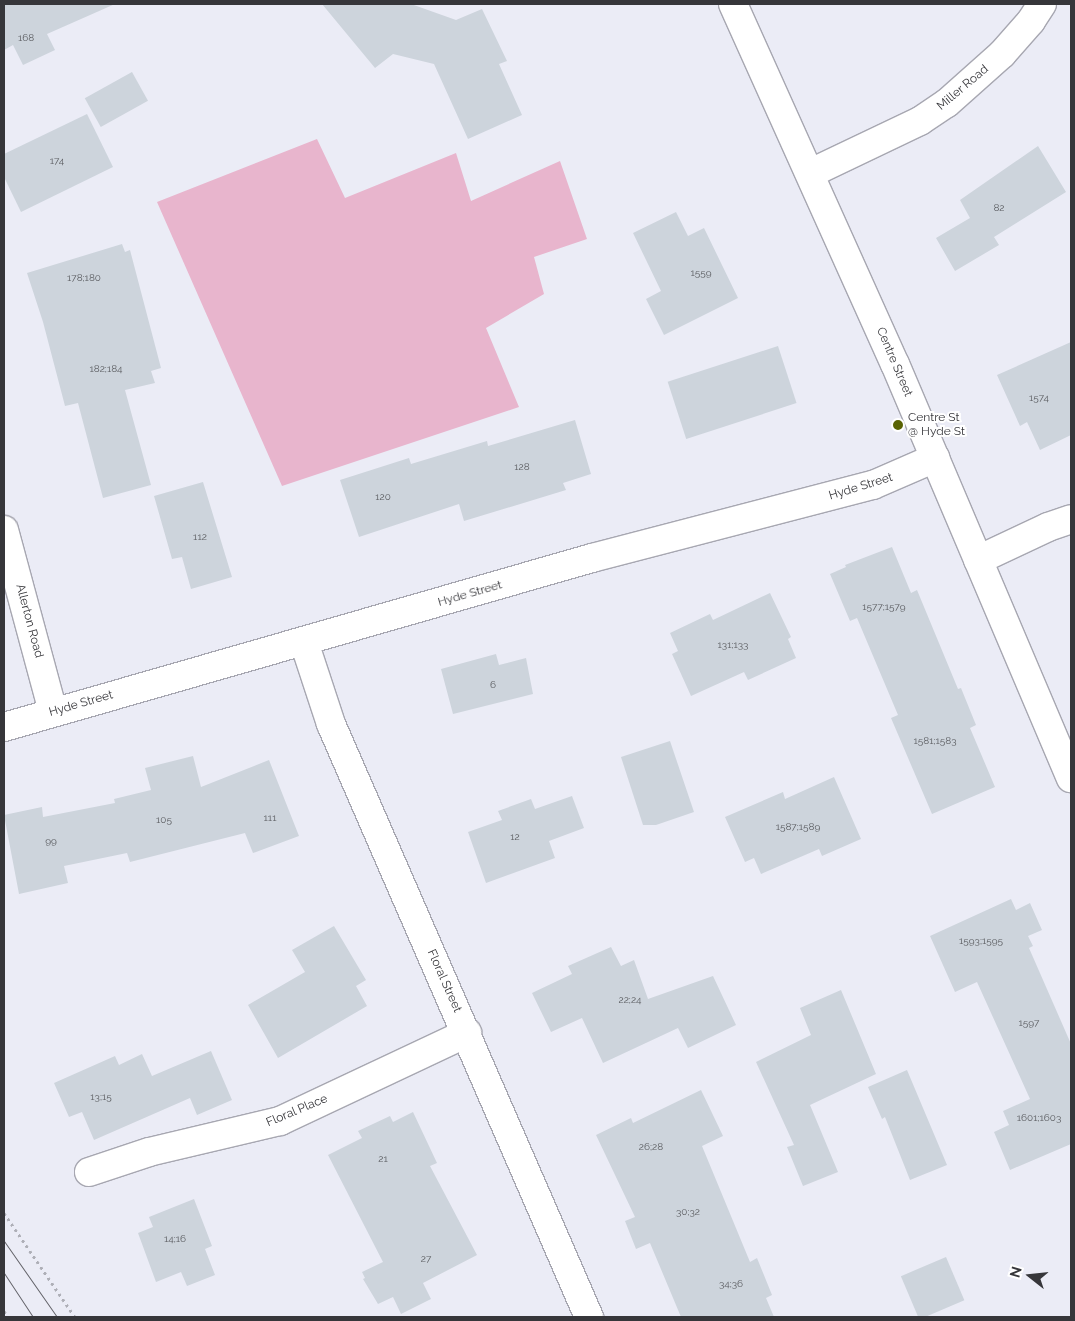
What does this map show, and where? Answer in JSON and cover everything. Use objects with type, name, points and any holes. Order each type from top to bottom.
[{"type":"street","name":"Centre Street","points":[[733,4],[811,174],[935,458],[1071,778]]},
{"type":"street","name":"Miller Road","points":[[811,174],[920,121],[947,104],[1002,54],[1042,4]]},
{"type":"street","name":"Hyde Street","points":[[4,727],[592,558],[873,485],[935,458]]},
{"type":"street","points":[[978,560],[1048,527],[1071,519]]},
{"type":"street","name":"Allerton Road","points":[[4,530],[53,712]]},
{"type":"street","name":"Floral Street","points":[[304,642],[331,724],[589,1317]]},
{"type":"street","name":"Floral Place","points":[[89,1172],[149,1152],[280,1121],[466,1033]]},
{"type":"path","points":[[4,1213],[75,1317]]},
{"type":"path","points":[[4,1311],[8,1317]]},
{"type":"shaded area","points":[[317,139],[345,198],[456,153],[471,201],[560,161],[587,239],[534,257],[544,294],[486,328],[519,407],[282,486],[157,202]]},
{"type":"building","points":[[4,4],[115,4],[47,34],[55,50],[23,65],[13,45],[4,50]]},
{"type":"building","points":[[322,4],[411,4],[456,20],[482,9],[507,61],[499,64],[522,115],[468,139],[434,64],[393,54],[375,68]]},
{"type":"building","points":[[132,72],[148,101],[101,127],[85,98]]},
{"type":"building","points":[[87,114],[113,167],[21,212],[4,177],[4,154]]},
{"type":"building","points":[[1038,146],[1066,192],[994,237],[999,245],[955,271],[936,238],[970,218],[960,200]]},
{"type":"building","points":[[676,212],[688,236],[704,228],[738,298],[664,335],[646,299],[661,291],[633,233]]},
{"type":"building","points":[[122,244],[125,252],[130,250],[161,368],[151,371],[155,383],[125,390],[151,485],[103,498],[78,403],[65,406],[43,322],[27,273]]},
{"type":"building","points":[[1071,342],[1071,435],[1040,450],[1027,422],[1020,426],[997,375]]},
{"type":"building","points":[[778,346],[797,403],[686,439],[668,382]]},
{"type":"building","points":[[575,420],[591,474],[563,483],[566,490],[464,521],[459,504],[359,537],[340,480],[409,458],[411,464],[487,441],[488,446]]},
{"type":"building","points":[[203,482],[232,577],[191,589],[182,557],[172,559],[154,496]]},
{"type":"building","points":[[892,547],[911,593],[917,590],[958,689],[961,688],[976,725],[970,728],[995,787],[932,814],[891,718],[898,715],[857,618],[850,621],[830,574],[846,567],[845,565]]},
{"type":"building","points":[[770,593],[791,637],[788,639],[796,658],[748,680],[744,672],[691,696],[672,654],[678,651],[670,633],[710,614],[713,620]]},
{"type":"building","points":[[496,654],[499,665],[526,658],[533,694],[453,714],[441,669]]},
{"type":"building","points":[[670,741],[694,812],[656,825],[643,825],[621,757]]},
{"type":"building","points":[[193,756],[201,787],[269,760],[299,836],[253,853],[245,833],[130,862],[127,853],[64,866],[68,883],[19,894],[4,815],[42,807],[43,817],[115,803],[114,799],[151,790],[145,768]]},
{"type":"building","points":[[834,777],[861,839],[822,856],[819,849],[761,874],[754,858],[745,862],[725,817],[783,792],[785,799]]},
{"type":"building","points":[[572,796],[584,828],[549,841],[555,858],[486,883],[468,832],[502,820],[498,811],[531,799],[535,809]]},
{"type":"building","points":[[1011,899],[1016,910],[1030,903],[1042,930],[1028,936],[1033,946],[1029,948],[1071,1044],[1071,1144],[1010,1170],[994,1132],[1009,1125],[1003,1111],[1030,1099],[977,982],[955,992],[930,936]]},
{"type":"building","points":[[334,926],[366,980],[356,986],[367,1006],[278,1058],[248,1005],[305,972],[292,950]]},
{"type":"building","points":[[611,947],[621,966],[634,960],[648,999],[713,976],[736,1025],[688,1048],[678,1028],[603,1063],[582,1018],[551,1032],[532,993],[572,974],[568,966]]},
{"type":"building","points":[[841,990],[876,1074],[810,1105],[838,1172],[803,1186],[787,1147],[794,1145],[756,1062],[811,1035],[800,1008]]},
{"type":"building","points":[[211,1051],[232,1100],[197,1115],[190,1098],[94,1140],[82,1112],[69,1117],[54,1083],[115,1056],[119,1065],[142,1054],[152,1076]]},
{"type":"building","points":[[907,1070],[947,1165],[910,1180],[885,1117],[882,1119],[868,1087]]},
{"type":"building","points":[[701,1090],[723,1136],[702,1146],[750,1262],[757,1258],[772,1295],[766,1298],[774,1317],[681,1317],[650,1243],[636,1249],[625,1221],[635,1217],[596,1135],[631,1118],[633,1123]]},
{"type":"building","points":[[413,1112],[437,1163],[430,1166],[477,1255],[423,1283],[431,1299],[401,1314],[393,1297],[378,1304],[363,1279],[365,1278],[362,1272],[383,1262],[328,1155],[362,1138],[358,1131],[390,1116],[393,1122]]},
{"type":"building","points":[[194,1199],[212,1246],[205,1249],[215,1275],[187,1286],[181,1272],[156,1282],[138,1233],[153,1227],[149,1217]]},
{"type":"building","points":[[946,1257],[964,1300],[925,1317],[918,1317],[901,1276]]},
{"type":"tram line","points":[[4,1241],[57,1317]]},
{"type":"tram line","points":[[4,1273],[33,1317]]},
{"type":"place","name":"Centre St @ Hyde St","points":[[898,425]]}]
